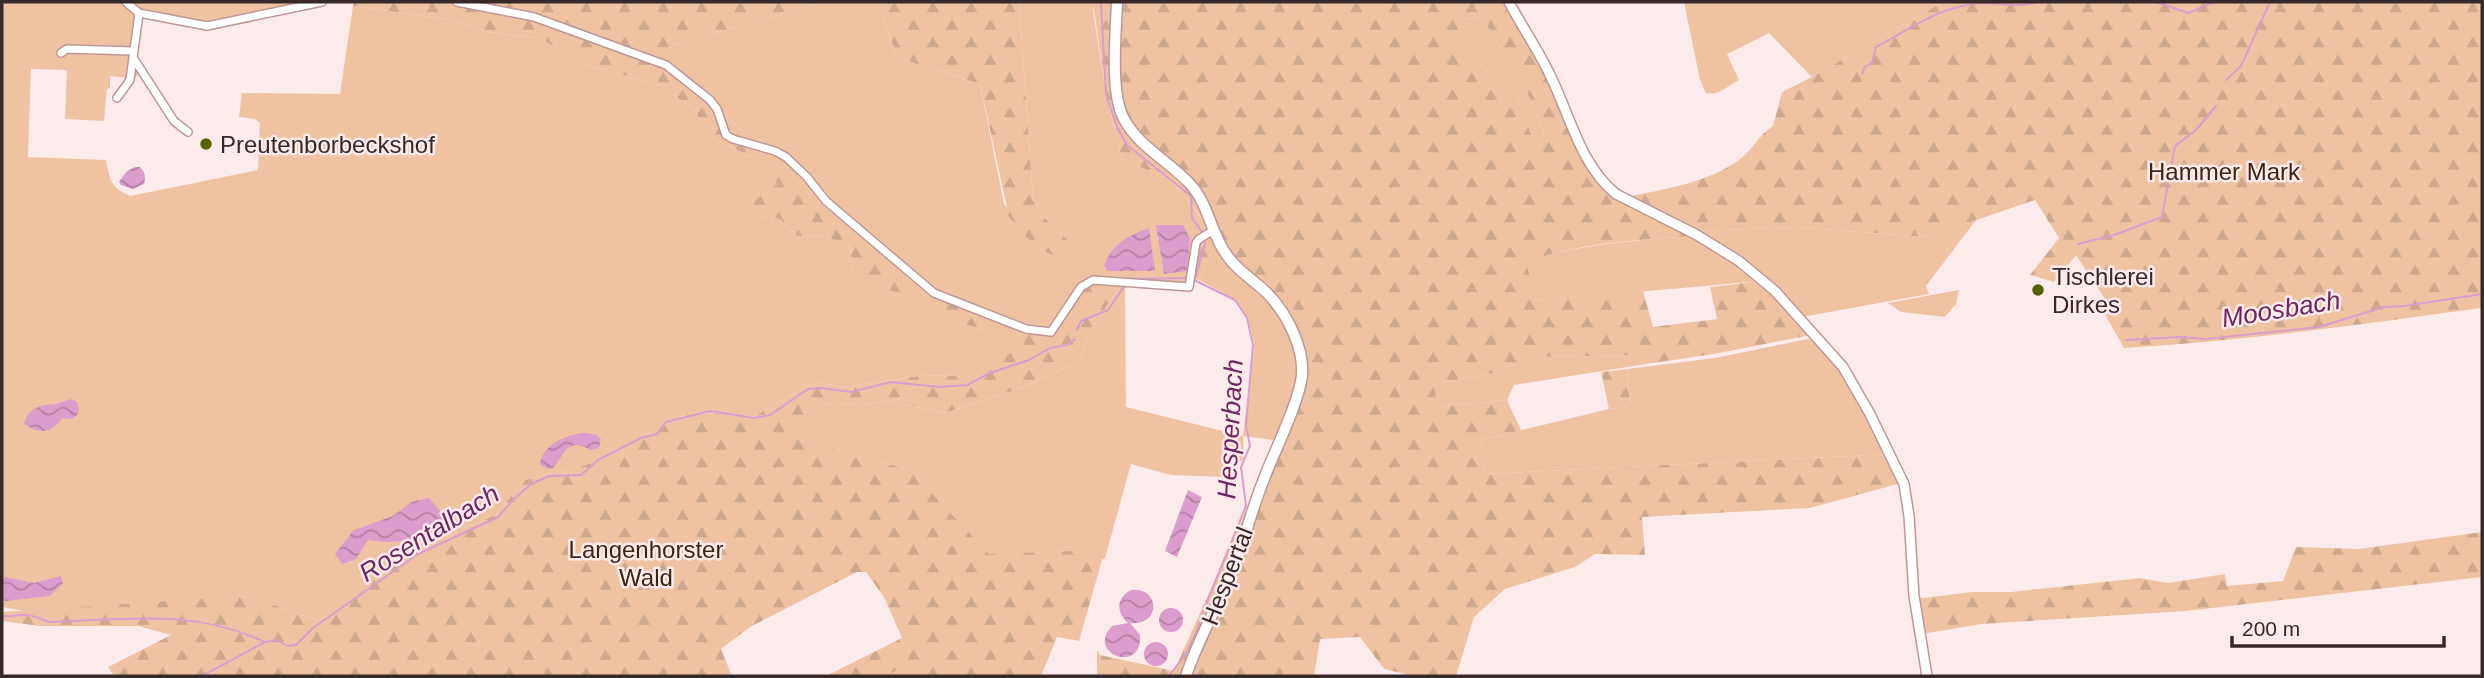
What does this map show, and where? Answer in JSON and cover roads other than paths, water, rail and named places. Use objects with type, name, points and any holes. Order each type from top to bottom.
[{"type":"main road","name":"Hespertal","points":[[1117,2],[1117,97],[1122,117],[1135,136],[1199,194],[1224,252],[1237,268],[1267,293],[1280,308],[1291,327],[1300,352],[1302,375],[1296,397],[1247,525],[1237,559],[1186,676]]},
{"type":"street","points":[[126,2],[139,13],[207,26],[322,2]]},
{"type":"street","points":[[457,2],[534,18],[666,65],[710,100],[717,109],[726,135],[786,157],[826,201],[934,293],[994,318],[1048,333],[1081,287],[1093,280],[1189,287],[1196,243],[1214,230]]},
{"type":"street","points":[[1509,2],[1551,76],[1589,161],[1605,185],[1616,194],[1713,244],[1747,267],[1775,291],[1843,367],[1870,414],[1904,484],[1909,516],[1914,596],[1927,676]]},
{"type":"street","points":[[117,99],[131,80],[139,13]]},
{"type":"street","points":[[61,53],[67,49],[134,55]]},
{"type":"street","points":[[134,55],[174,121],[188,132]]},
{"type":"water","points":[[140,167],[143,171],[144,184],[133,189],[121,185],[119,182],[127,171]]},
{"type":"water","points":[[1156,225],[1183,225],[1190,239],[1187,271],[1164,274]]},
{"type":"water","points":[[1149,228],[1155,271],[1107,271],[1104,265],[1117,246]]},
{"type":"water","points":[[72,399],[77,402],[79,410],[71,419],[62,418],[54,427],[45,431],[35,430],[24,424],[35,408]]},
{"type":"water","points":[[586,433],[601,439],[599,448],[591,450],[572,446],[553,468],[547,469],[540,464],[551,445],[572,435]]},
{"type":"water","points":[[1188,490],[1202,497],[1177,557],[1165,551]]},
{"type":"water","points":[[429,498],[442,513],[445,525],[408,540],[368,540],[356,559],[342,564],[335,554],[354,530],[393,516],[411,502]]},
{"type":"water","points":[[61,576],[63,583],[50,596],[5,601],[2,598],[2,581],[5,577],[34,583]]},
{"type":"water","points":[[1131,590],[1148,594],[1152,600],[1152,614],[1140,623],[1130,623],[1140,635],[1139,647],[1133,654],[1117,656],[1105,645],[1106,636],[1112,626],[1128,623],[1121,614],[1119,605]]},
{"type":"water","points":[[1171,608],[1180,611],[1183,620],[1180,629],[1171,632],[1162,629],[1159,620],[1162,611]]},
{"type":"water","points":[[1156,642],[1165,645],[1168,654],[1165,663],[1156,666],[1147,663],[1144,654],[1147,645]]},
{"type":"waterway","name":"Hesperbach","points":[[1101,2],[1106,95],[1117,127],[1127,145],[1191,196],[1192,218],[1202,232]]},
{"type":"waterway","points":[[1862,74],[1865,67],[1872,63],[1876,47],[1940,13],[1982,3],[2016,5],[2037,2]]},
{"type":"waterway","points":[[2156,2],[2188,13],[2214,2]]},
{"type":"waterway","points":[[2226,80],[2241,66],[2270,2]]},
{"type":"waterway","points":[[2078,244],[2114,235],[2162,217],[2175,146],[2196,130],[2216,106]]},
{"type":"waterway","points":[[1195,278],[1204,240]]},
{"type":"waterway","points":[[1130,279],[1188,278]]},
{"type":"waterway","name":"Hesperbach","points":[[1169,676],[1185,655],[1196,633],[1246,506],[1241,467],[1250,446],[1246,425],[1253,345],[1247,318],[1235,300],[1194,280]]},
{"type":"waterway","points":[[1077,330],[1081,321],[1108,310],[1125,285]]},
{"type":"waterway","name":"Moosbach","points":[[2126,340],[2180,337],[2206,339],[2319,327],[2384,307],[2482,294]]},
{"type":"waterway","name":"Rosentalbach","points":[[202,676],[265,642],[277,640],[287,646],[296,645],[313,628],[418,554],[498,517],[531,484],[549,476],[581,475],[598,460],[641,438],[657,434],[666,422],[710,411],[754,418],[770,415],[808,389],[851,392],[891,382],[939,387],[967,385],[990,373],[1029,360],[1050,348],[1067,345],[1075,339]]},
{"type":"waterway","points":[[2,616],[28,615],[51,622],[135,618],[187,620],[239,632],[265,642]]},
{"type":"place","name":"Preutenborbeckshof","points":[[206,144]]},
{"type":"place","name":"Tischlerei Dirkes","points":[[2038,290]]},
{"type":"park label","name":"Hammer Mark","points":[[2224,171]]},
{"type":"park label","name":"Langenhorster Wald","points":[[646,563]]}]
